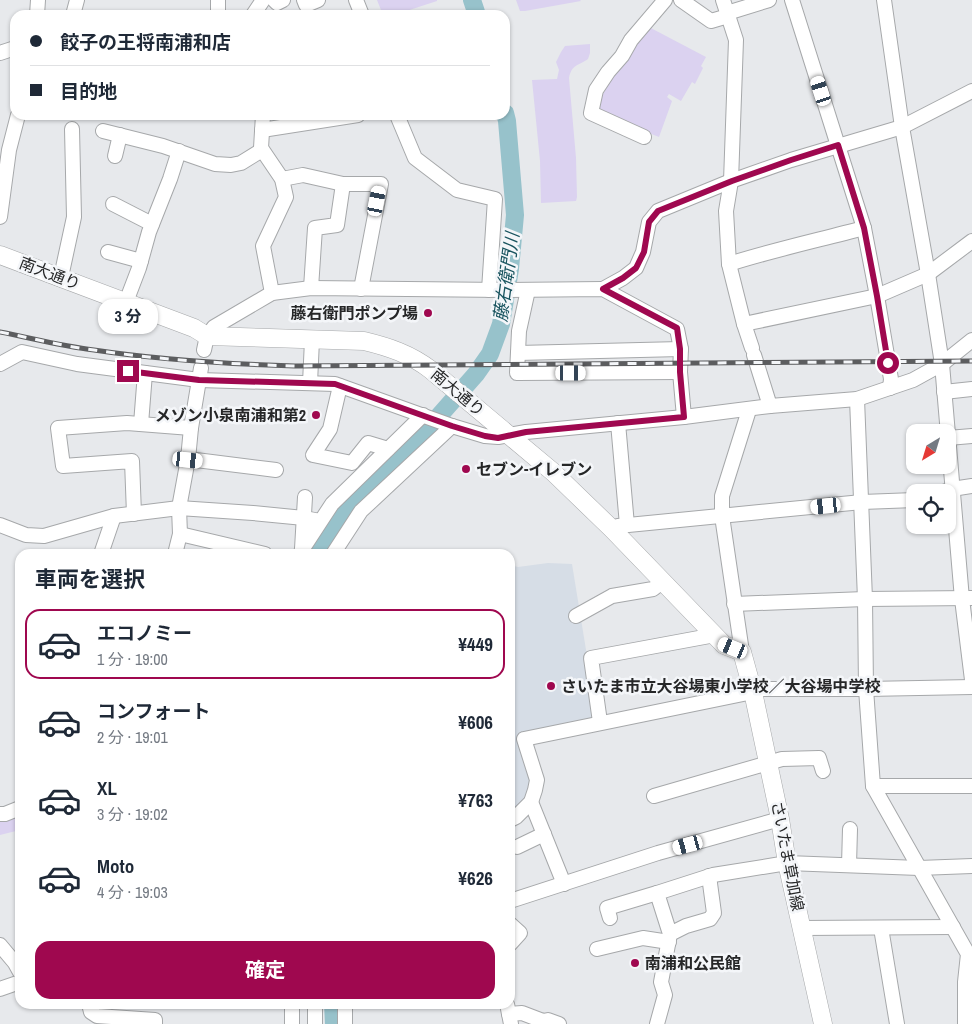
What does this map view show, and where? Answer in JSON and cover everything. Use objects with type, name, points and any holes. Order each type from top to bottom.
[{"type":"main road","name":"南大通り","points":[[0,255],[194,328],[205,343],[312,340],[364,341],[384,346],[418,360],[450,384],[508,435],[620,527],[662,582],[724,645],[742,652]]},
{"type":"main road","name":"さいたま草加線","points":[[742,652],[753,690],[780,819],[787,863],[823,1024]]},
{"type":"street","points":[[274,0],[277,3],[283,0]]},
{"type":"street","points":[[304,0],[306,5],[318,0]]},
{"type":"street","points":[[644,137],[590,113],[596,90],[608,72],[622,56],[631,40],[666,0]]},
{"type":"street","points":[[681,0],[711,21],[726,9],[769,0]]},
{"type":"street","points":[[792,0],[864,228],[891,379],[890,388]]},
{"type":"street","points":[[884,0],[902,127],[942,364],[947,424]]},
{"type":"street","points":[[726,9],[736,40],[732,181],[726,211],[729,264],[744,324],[770,406]]},
{"type":"street","points":[[205,343],[214,327],[272,293],[311,288],[603,289],[636,268],[644,252],[649,222],[658,211],[732,181],[791,160],[902,127],[972,91]]},
{"type":"street","points":[[0,217],[9,150],[17,120]]},
{"type":"street","points":[[263,120],[261,148],[282,179],[286,197],[263,246],[272,293]]},
{"type":"street","points":[[262,130],[326,120]]},
{"type":"street","points":[[399,120],[415,158],[456,190],[495,199],[491,290]]},
{"type":"street","points":[[62,278],[74,217],[72,128]]},
{"type":"street","points":[[103,132],[163,146],[215,164],[231,165],[241,163],[262,150]]},
{"type":"street","points":[[116,156],[120,135]]},
{"type":"street","points":[[126,302],[179,151]]},
{"type":"street","points":[[282,179],[303,175],[343,184],[380,184],[361,289]]},
{"type":"street","points":[[311,288],[315,228],[337,225],[343,184]]},
{"type":"street","points":[[114,204],[152,224]]},
{"type":"street","points":[[729,264],[763,253],[864,228]]},
{"type":"street","points":[[744,324],[877,296],[928,274],[972,241]]},
{"type":"street","points":[[108,252],[141,261]]},
{"type":"street","points":[[603,289],[677,328],[684,417]]},
{"type":"street","points":[[523,290],[517,373],[680,372]]},
{"type":"street","points":[[310,383],[312,340]]},
{"type":"street","points":[[0,364],[22,352],[77,364],[144,373],[200,374],[335,384],[449,425],[498,438],[526,432],[618,422],[857,399],[913,380],[942,364],[972,340]]},
{"type":"street","points":[[518,353],[680,349]]},
{"type":"street","points":[[141,424],[144,373]]},
{"type":"street","points":[[176,549],[180,534],[179,508],[200,374]]},
{"type":"street","points":[[340,386],[330,429],[313,455],[352,463],[368,443],[388,449]]},
{"type":"street","points":[[944,392],[972,389]]},
{"type":"street","points":[[857,399],[862,502],[866,689],[872,786],[968,954],[965,1024]]},
{"type":"street","points":[[742,652],[722,516],[722,496],[749,410]]},
{"type":"street","points":[[303,549],[332,504],[424,416]]},
{"type":"street","points":[[618,422],[620,527],[862,502],[906,500]]},
{"type":"street","points":[[134,514],[132,460],[64,466],[58,428],[126,423],[191,428]]},
{"type":"street","points":[[336,549],[362,511],[449,425]]},
{"type":"street","points":[[956,437],[972,436]]},
{"type":"street","points":[[188,460],[276,470]]},
{"type":"street","points":[[956,489],[972,486]]},
{"type":"street","points":[[301,549],[305,497]]},
{"type":"street","points":[[0,525],[26,535],[44,536],[114,516],[179,508],[253,513],[320,521]]},
{"type":"street","points":[[103,549],[114,516]]},
{"type":"street","points":[[956,524],[966,565],[972,680]]},
{"type":"street","points":[[180,534],[244,549]]},
{"type":"street","points":[[576,616],[612,596],[653,589],[662,582]]},
{"type":"street","points":[[734,604],[967,599]]},
{"type":"street","points":[[600,722],[591,658],[715,635]]},
{"type":"street","points":[[515,818],[531,802],[537,780],[524,738],[753,690],[972,687]]},
{"type":"street","points":[[654,796],[782,759],[819,758],[823,771]]},
{"type":"street","points":[[872,786],[972,786]]},
{"type":"street","points":[[531,802],[564,884]]},
{"type":"street","points":[[0,814],[15,810]]},
{"type":"street","points":[[515,899],[658,853],[780,819]]},
{"type":"street","points":[[850,829],[850,865]]},
{"type":"street","points":[[518,847],[544,834]]},
{"type":"street","points":[[610,918],[607,908],[657,892],[709,876],[787,863],[918,868],[972,866]]},
{"type":"street","points":[[597,949],[643,938],[669,938],[686,926],[710,919],[714,913],[709,876]]},
{"type":"street","points":[[657,892],[669,938],[661,982],[666,994],[657,1024]]},
{"type":"street","points":[[802,928],[953,927]]},
{"type":"street","points":[[515,928],[520,932],[515,938]]},
{"type":"street","points":[[881,928],[897,1024]]},
{"type":"street","points":[[0,945],[15,962]]},
{"type":"street","points":[[0,989],[15,984]]},
{"type":"street","points":[[91,1009],[97,1016],[156,1020],[155,1024]]},
{"type":"street","points":[[292,1009],[292,1024]]},
{"type":"street","points":[[315,1009],[316,1024]]},
{"type":"street","points":[[345,1009],[345,1024]]},
{"type":"street","points":[[509,1014],[522,1013],[543,1021],[548,1020],[559,1024]]},
{"type":"shaded area","points":[[377,0],[437,0],[409,10],[381,10]]},
{"type":"shaded area","points":[[516,0],[580,0],[581,1],[520,11]]},
{"type":"shaded area","points":[[647,26],[706,57],[695,84],[692,82],[681,101],[669,94],[667,97],[672,101],[659,137],[593,111],[617,70]]},
{"type":"shaded area","points":[[590,44],[588,59],[574,68],[569,78],[576,158],[576,201],[541,203],[540,161],[532,80],[557,79],[559,70],[556,62],[565,46]]},
{"type":"shaded area","name":"さいたま市立大谷場東小学校／大谷場中学校","points":[[548,563],[572,564],[587,656],[594,721],[521,736],[532,780],[528,797],[515,811],[515,566]]},
{"type":"shaded area","points":[[15,813],[15,831],[0,835],[0,817]]},
{"type":"waterway","name":"藤右衛門川","points":[[472,0],[475,10]]},
{"type":"waterway","name":"藤右衛門川","points":[[317,549],[344,511],[424,433],[476,374],[490,354],[501,324],[510,269],[515,215],[507,120]]},
{"type":"waterway","name":"藤右衛門川","points":[[333,1009],[334,1024]]},
{"type":"railway","points":[[0,332],[70,346],[169,359],[295,366],[972,361]]},
{"type":"place","name":"藤右衛門ポンプ場","points":[[428,313]]},
{"type":"place","name":"メゾン小泉南浦和第2","points":[[316,415]]},
{"type":"place","name":"セブン-イレブン","points":[[466,469]]},
{"type":"place","name":"さいたま市立大谷場東小学校／大谷場中学校","points":[[551,686]]},
{"type":"place","name":"南浦和公民館","points":[[635,963]]},
{"type":"route","points":[[128,371],[199,380],[335,384],[452,426],[498,438],[526,432],[684,417],[677,328],[603,289],[636,268],[644,252],[649,222],[658,211],[732,181],[838,145],[864,228],[888,363]]}]
